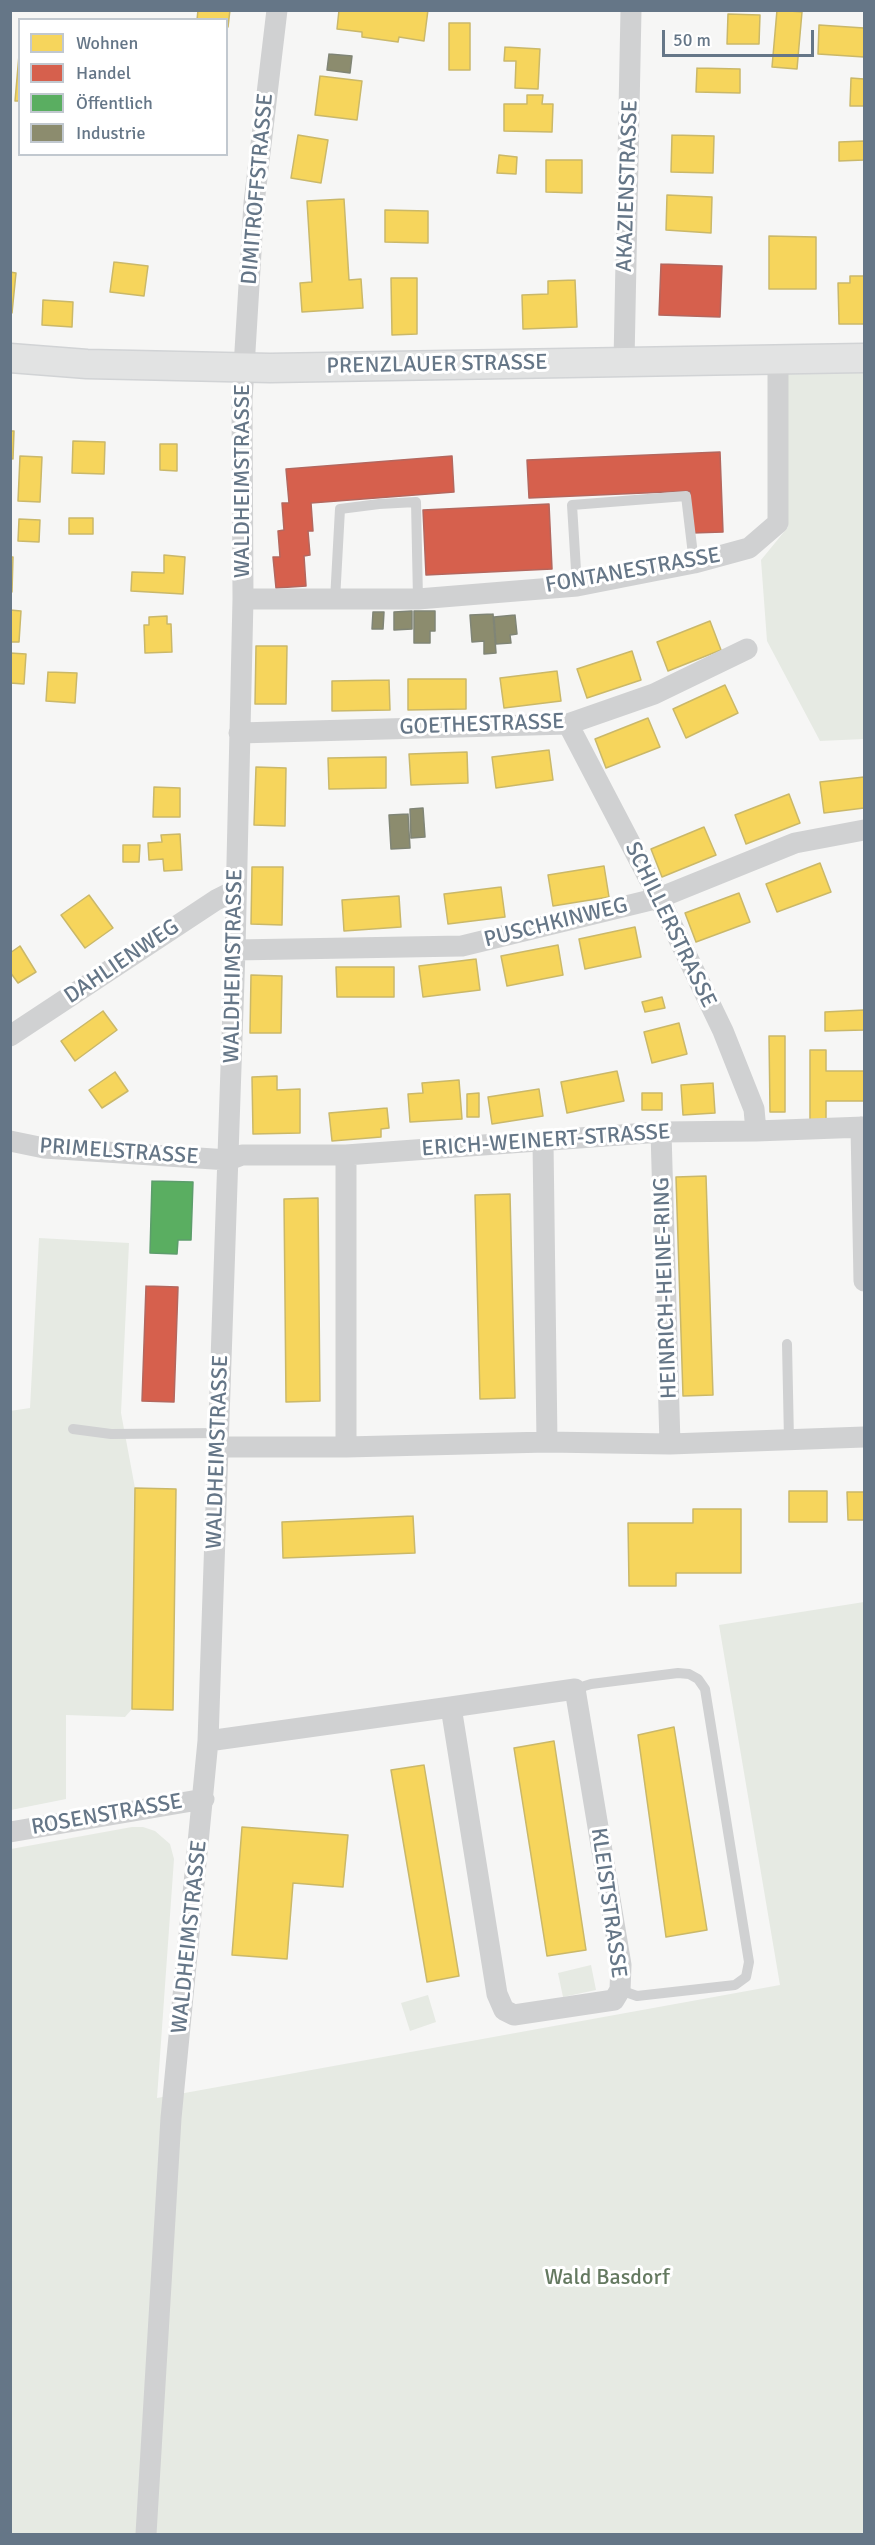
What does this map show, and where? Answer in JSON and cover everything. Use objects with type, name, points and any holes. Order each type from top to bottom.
[{"type":"main road","name":"PRENZLAUER STRASSE","points":[[10,358],[87,364],[244,367],[864,358]]},
{"type":"street","name":"DIMITROFFSTRASSE","points":[[244,367],[254,203],[277,10]]},
{"type":"street","name":"AKAZIENSTRASSE","points":[[624,361],[631,10]]},
{"type":"street","name":"FONTANESTRASSE","points":[[243,599],[418,599],[577,586],[693,563],[749,548],[778,523],[778,360]]},
{"type":"street","name":"WALDHEIMSTRASSE","points":[[147,2535],[171,2118],[208,1742],[235,950],[238,732],[243,599],[244,367]]},
{"type":"street","name":"GOETHESTRASSE","points":[[238,732],[568,724],[654,694],[747,649]]},
{"type":"street","name":"SCHILLERSTRASSE","points":[[568,724],[659,898],[723,1031],[754,1109],[756,1131]]},
{"type":"street","name":"PUSCHKINWEG","points":[[235,950],[462,946],[659,898],[795,843],[864,830]]},
{"type":"street","name":"DAHLIENWEG","points":[[10,1036],[216,900],[236,890]]},
{"type":"street","name":"ERICH-WEINERT-STRASSE","points":[[229,1160],[242,1155],[346,1155],[661,1132],[863,1127]]},
{"type":"street","points":[[863,1127],[864,1281]]},
{"type":"street","name":"HEINRICH-HEINE-RING","points":[[661,1132],[670,1444]]},
{"type":"street","name":"PRIMELSTRASSE","points":[[10,1141],[44,1148],[229,1160]]},
{"type":"street","points":[[543,1142],[547,1442]]},
{"type":"street","points":[[346,1155],[346,1448]]},
{"type":"street","points":[[218,1440],[346,1448],[547,1442],[670,1444],[864,1437]]},
{"type":"street","points":[[208,1742],[575,1689]]},
{"type":"street","name":"KLEISTSTRASSE","points":[[451,1707],[497,1994],[504,2010],[514,2015],[614,2000],[620,1990],[621,1965],[575,1689]]},
{"type":"street","name":"ROSENSTRASSE","points":[[10,1832],[204,1798]]},
{"type":"lane","points":[[577,586],[572,505],[686,496],[693,563]]},
{"type":"lane","points":[[335,600],[340,510],[378,504],[416,502],[418,599]]},
{"type":"lane","points":[[787,1344],[789,1440]]},
{"type":"lane","points":[[73,1429],[111,1434],[218,1440]]},
{"type":"lane","points":[[575,1689],[591,1684],[678,1672],[698,1679],[705,1689],[748,1962],[746,1977],[735,1984],[637,1996],[620,1990]]},
{"type":"green space","points":[[864,366],[864,739],[820,741],[767,641],[761,560],[788,527],[788,367]]},
{"type":"green space","points":[[39,1238],[129,1243],[121,1413],[135,1488],[132,1709],[125,1717],[66,1715],[66,1799],[11,1810],[10,1411],[30,1408]]},
{"type":"green space","name":"Wald Basdorf","points":[[864,1602],[864,2534],[11,2534],[11,1849],[132,1827],[143,1827],[155,1831],[170,1844],[174,1859],[157,2098],[780,1985],[719,1625]]},
{"type":"green space","points":[[591,1965],[596,1990],[563,1997],[558,1973]]},
{"type":"green space","points":[[428,1995],[436,2022],[410,2031],[401,2003]]},
{"type":"building: Wohnen","points":[[198,10],[230,10],[228,27],[228,18],[197,18]]},
{"type":"building: Wohnen","points":[[339,10],[428,10],[424,41],[399,37],[398,42],[362,37],[362,32],[337,29]]},
{"type":"building: Wohnen","points":[[777,10],[802,12],[797,69],[772,67]]},
{"type":"building: Wohnen","points":[[728,14],[760,15],[759,44],[727,44]]},
{"type":"building: Wohnen","points":[[449,23],[470,23],[470,70],[449,70]]},
{"type":"building: Wohnen","points":[[819,25],[864,28],[864,57],[818,54]]},
{"type":"building: Wohnen","points":[[505,47],[540,49],[538,89],[515,88],[516,61],[504,61]]},
{"type":"building: Wohnen","points":[[18,66],[18,101],[15,101]]},
{"type":"building: Wohnen","points":[[697,68],[740,69],[740,93],[696,92]]},
{"type":"building: Wohnen","points":[[320,76],[362,81],[357,120],[315,115]]},
{"type":"building: Wohnen","points":[[851,78],[864,79],[864,106],[850,106]]},
{"type":"building: Wohnen","points":[[527,95],[543,95],[542,104],[553,104],[552,132],[504,131],[504,104],[527,104]]},
{"type":"building: Wohnen","points":[[298,135],[328,140],[321,183],[291,178]]},
{"type":"building: Wohnen","points":[[672,135],[714,136],[713,173],[671,172]]},
{"type":"building: Wohnen","points":[[864,141],[864,160],[839,161],[839,142]]},
{"type":"building: Wohnen","points":[[499,155],[517,157],[516,174],[497,173]]},
{"type":"building: Wohnen","points":[[546,160],[582,160],[582,193],[546,192]]},
{"type":"building: Wohnen","points":[[667,195],[712,197],[711,233],[666,230]]},
{"type":"building: Wohnen","points":[[344,199],[349,280],[361,279],[363,308],[302,312],[300,283],[312,282],[307,201]]},
{"type":"building: Wohnen","points":[[385,210],[428,211],[428,243],[385,242]]},
{"type":"building: Wohnen","points":[[769,236],[816,237],[816,289],[769,289]]},
{"type":"building: Wohnen","points":[[114,262],[148,266],[144,296],[110,292]]},
{"type":"building: Wohnen","points":[[10,272],[16,273],[12,313],[10,313]]},
{"type":"building: Wohnen","points":[[850,276],[864,276],[864,324],[839,324],[838,283],[850,283]]},
{"type":"building: Wohnen","points":[[391,278],[417,278],[417,334],[392,335]]},
{"type":"building: Wohnen","points":[[575,280],[577,327],[523,329],[522,295],[548,294],[548,281]]},
{"type":"building: Wohnen","points":[[43,300],[73,302],[72,327],[42,325]]},
{"type":"building: Wohnen","points":[[10,431],[14,431],[13,459],[10,458]]},
{"type":"building: Wohnen","points":[[73,441],[105,442],[104,474],[72,473]]},
{"type":"building: Wohnen","points":[[160,444],[177,444],[177,471],[160,470]]},
{"type":"building: Wohnen","points":[[20,456],[42,457],[40,502],[18,501]]},
{"type":"building: Wohnen","points":[[69,518],[93,518],[93,534],[69,534]]},
{"type":"building: Wohnen","points":[[19,519],[40,520],[39,542],[18,541]]},
{"type":"building: Wohnen","points":[[164,555],[185,557],[183,594],[131,591],[132,572],[164,573]]},
{"type":"building: Wohnen","points":[[10,557],[13,557],[12,592],[10,592]]},
{"type":"building: Wohnen","points":[[10,610],[21,611],[19,642],[10,642]]},
{"type":"building: Wohnen","points":[[167,616],[167,624],[171,624],[172,652],[145,653],[144,625],[149,625],[149,617]]},
{"type":"building: Wohnen","points":[[710,621],[721,650],[668,671],[657,642]]},
{"type":"building: Wohnen","points":[[256,646],[287,646],[286,704],[255,704]]},
{"type":"building: Wohnen","points":[[632,651],[641,680],[587,698],[577,669]]},
{"type":"building: Wohnen","points":[[10,653],[26,654],[24,684],[10,683]]},
{"type":"building: Wohnen","points":[[557,671],[561,701],[504,708],[500,678]]},
{"type":"building: Wohnen","points":[[48,672],[77,673],[75,703],[46,701]]},
{"type":"building: Wohnen","points":[[408,679],[466,679],[466,709],[408,710]]},
{"type":"building: Wohnen","points":[[389,680],[390,710],[332,711],[332,681]]},
{"type":"building: Wohnen","points":[[725,685],[738,713],[686,738],[673,709]]},
{"type":"building: Wohnen","points":[[648,718],[660,747],[606,768],[595,739]]},
{"type":"building: Wohnen","points":[[549,750],[553,780],[496,788],[492,757]]},
{"type":"building: Wohnen","points":[[467,752],[468,783],[411,785],[409,754]]},
{"type":"building: Wohnen","points":[[386,757],[386,788],[329,789],[328,758]]},
{"type":"building: Wohnen","points":[[256,767],[286,768],[285,826],[254,825]]},
{"type":"building: Wohnen","points":[[864,777],[864,808],[824,813],[820,782]]},
{"type":"building: Wohnen","points":[[154,787],[180,788],[180,817],[153,817]]},
{"type":"building: Wohnen","points":[[789,794],[800,823],[746,844],[735,815]]},
{"type":"building: Wohnen","points":[[704,827],[716,855],[662,877],[651,849]]},
{"type":"building: Wohnen","points":[[180,834],[182,870],[164,871],[163,859],[149,860],[148,843],[162,842],[161,835]]},
{"type":"building: Wohnen","points":[[123,845],[140,845],[139,862],[123,862]]},
{"type":"building: Wohnen","points":[[820,863],[831,892],[777,912],[766,884]]},
{"type":"building: Wohnen","points":[[604,866],[609,897],[553,906],[548,875]]},
{"type":"building: Wohnen","points":[[252,867],[283,867],[282,925],[251,924]]},
{"type":"building: Wohnen","points":[[501,887],[505,917],[448,924],[444,894]]},
{"type":"building: Wohnen","points":[[739,893],[750,922],[696,942],[685,913]]},
{"type":"building: Wohnen","points":[[89,895],[113,928],[85,948],[61,915]]},
{"type":"building: Wohnen","points":[[399,896],[401,927],[344,931],[342,900]]},
{"type":"building: Wohnen","points":[[635,927],[641,957],[585,969],[579,939]]},
{"type":"building: Wohnen","points":[[558,945],[563,975],[507,986],[501,956]]},
{"type":"building: Wohnen","points":[[20,946],[36,972],[18,983],[10,972],[10,953]]},
{"type":"building: Wohnen","points":[[476,959],[480,990],[423,997],[419,966]]},
{"type":"building: Wohnen","points":[[336,967],[394,967],[394,997],[337,997]]},
{"type":"building: Wohnen","points":[[251,975],[282,976],[281,1033],[250,1033]]},
{"type":"building: Wohnen","points":[[662,997],[665,1008],[645,1012],[642,1002]]},
{"type":"building: Wohnen","points":[[864,1010],[864,1030],[825,1031],[825,1012]]},
{"type":"building: Wohnen","points":[[103,1011],[117,1030],[75,1061],[61,1041]]},
{"type":"building: Wohnen","points":[[679,1023],[687,1054],[652,1063],[644,1032]]},
{"type":"building: Wohnen","points":[[769,1036],[785,1036],[785,1112],[770,1112]]},
{"type":"building: Wohnen","points":[[810,1050],[826,1050],[826,1071],[864,1071],[864,1101],[826,1101],[826,1121],[810,1121]]},
{"type":"building: Wohnen","points":[[617,1071],[624,1101],[567,1113],[561,1082]]},
{"type":"building: Wohnen","points":[[115,1072],[128,1091],[102,1108],[89,1090]]},
{"type":"building: Wohnen","points":[[277,1076],[277,1090],[300,1089],[300,1133],[253,1134],[252,1077]]},
{"type":"building: Wohnen","points":[[459,1080],[462,1119],[410,1122],[408,1094],[423,1093],[422,1083]]},
{"type":"building: Wohnen","points":[[713,1083],[715,1113],[683,1115],[681,1085]]},
{"type":"building: Wohnen","points":[[539,1089],[543,1116],[492,1124],[488,1097]]},
{"type":"building: Wohnen","points":[[479,1093],[479,1117],[467,1117],[467,1094]]},
{"type":"building: Wohnen","points":[[642,1093],[662,1093],[662,1110],[642,1110]]},
{"type":"building: Wohnen","points":[[387,1108],[389,1128],[381,1129],[381,1137],[332,1141],[329,1113]]},
{"type":"building: Wohnen","points":[[706,1176],[713,1395],[683,1396],[676,1177]]},
{"type":"building: Wohnen","points":[[510,1194],[515,1398],[480,1399],[475,1195]]},
{"type":"building: Wohnen","points":[[318,1198],[320,1401],[286,1402],[284,1199]]},
{"type":"building: Wohnen","points":[[135,1488],[176,1489],[173,1710],[132,1709]]},
{"type":"building: Wohnen","points":[[789,1491],[827,1491],[827,1522],[789,1522]]},
{"type":"building: Wohnen","points":[[847,1492],[864,1492],[864,1520],[848,1520]]},
{"type":"building: Wohnen","points":[[693,1509],[741,1509],[741,1573],[676,1573],[676,1586],[629,1586],[628,1523],[693,1523]]},
{"type":"building: Wohnen","points":[[413,1516],[415,1553],[283,1558],[282,1522]]},
{"type":"building: Wohnen","points":[[674,1727],[707,1930],[666,1937],[638,1735]]},
{"type":"building: Wohnen","points":[[554,1741],[586,1950],[547,1956],[514,1748]]},
{"type":"building: Wohnen","points":[[424,1765],[459,1976],[427,1982],[391,1770]]},
{"type":"building: Wohnen","points":[[242,1827],[348,1835],[343,1887],[293,1883],[287,1959],[232,1955]]},
{"type":"building: Handel","points":[[661,264],[722,266],[720,317],[659,315]]},
{"type":"building: Handel","points":[[720,452],[723,532],[692,533],[690,491],[529,498],[527,460]]},
{"type":"building: Handel","points":[[452,456],[454,492],[311,503],[313,531],[308,531],[310,555],[304,556],[306,586],[276,588],[273,557],[280,557],[278,531],[284,530],[282,503],[289,503],[286,469]]},
{"type":"building: Handel","points":[[549,504],[552,569],[426,575],[423,510]]},
{"type":"building: Handel","points":[[146,1286],[178,1287],[174,1402],[142,1401]]},
{"type":"building: Öffentlich","points":[[152,1181],[193,1182],[191,1240],[178,1240],[177,1254],[150,1253]]},
{"type":"building: Industrie","points":[[329,54],[352,56],[350,73],[327,70]]},
{"type":"building: Industrie","points":[[412,611],[412,629],[394,630],[394,612]]},
{"type":"building: Industrie","points":[[414,611],[435,611],[435,631],[430,631],[430,643],[414,643]]},
{"type":"building: Industrie","points":[[373,612],[384,612],[383,629],[372,629]]},
{"type":"building: Industrie","points":[[493,614],[496,653],[484,654],[484,641],[472,642],[470,615]]},
{"type":"building: Industrie","points":[[515,615],[517,634],[510,635],[511,643],[496,644],[494,617]]},
{"type":"building: Industrie","points":[[423,808],[425,837],[411,838],[410,809]]},
{"type":"building: Industrie","points":[[408,814],[410,848],[391,849],[389,815]]}]
